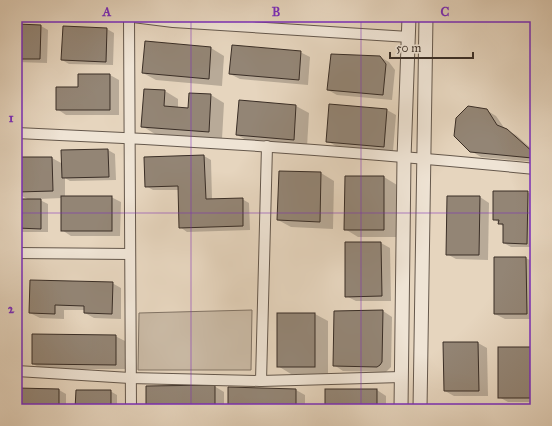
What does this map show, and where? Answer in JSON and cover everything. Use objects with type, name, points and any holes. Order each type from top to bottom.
[{"type":"street","points":[[130,17],[129,137],[131,409]]},
{"type":"street","points":[[133,17],[409,37]]},
{"type":"street","points":[[401,409],[404,158],[409,17]]},
{"type":"street","points":[[420,409],[426,17]]},
{"type":"street","points":[[17,132],[129,137],[266,146],[404,158],[423,158],[535,169]]},
{"type":"street","points":[[261,381],[266,146]]},
{"type":"street","points":[[17,253],[130,254]]},
{"type":"street","points":[[17,371],[130,378],[261,381],[401,377]]},
{"type":"shaded area","points":[[252,310],[251,370],[138,370],[139,313]]},
{"type":"building","points":[[17,24],[41,25],[40,59],[17,59]]},
{"type":"building","points":[[63,26],[107,28],[106,62],[61,60]]},
{"type":"building","points":[[145,41],[211,47],[209,79],[142,73]]},
{"type":"building","points":[[232,45],[301,51],[299,80],[229,74]]},
{"type":"building","points":[[331,54],[380,56],[386,64],[383,95],[327,90]]},
{"type":"building","points":[[78,74],[110,74],[110,110],[56,110],[56,87],[78,87]]},
{"type":"building","points":[[144,89],[165,90],[164,106],[188,108],[189,93],[211,94],[209,132],[141,127]]},
{"type":"building","points":[[239,100],[296,105],[294,140],[236,135]]},
{"type":"building","points":[[329,104],[387,109],[384,147],[326,142]]},
{"type":"building","points":[[468,106],[487,109],[497,125],[507,129],[534,153],[532,158],[470,152],[454,136],[456,118]]},
{"type":"building","points":[[108,149],[109,177],[62,178],[61,150]]},
{"type":"building","points":[[204,155],[206,199],[243,198],[243,226],[179,228],[178,186],[145,187],[144,157]]},
{"type":"building","points":[[17,157],[52,157],[53,191],[17,192]]},
{"type":"building","points":[[279,171],[321,172],[320,222],[277,220]]},
{"type":"building","points":[[345,176],[384,176],[384,230],[344,230]]},
{"type":"building","points":[[493,191],[528,191],[527,244],[503,243],[503,224],[498,224],[499,220],[493,220]]},
{"type":"building","points":[[61,196],[112,196],[112,231],[61,231]]},
{"type":"building","points":[[447,196],[480,196],[479,255],[446,255]]},
{"type":"building","points":[[17,199],[41,199],[41,229],[17,228]]},
{"type":"building","points":[[345,242],[381,242],[382,296],[345,297]]},
{"type":"building","points":[[494,257],[526,257],[527,314],[494,314]]},
{"type":"building","points":[[30,280],[113,282],[112,314],[84,313],[84,306],[55,305],[55,314],[29,313]]},
{"type":"building","points":[[383,310],[382,362],[380,365],[377,367],[333,366],[334,311]]},
{"type":"building","points":[[277,313],[315,313],[315,367],[277,367]]},
{"type":"building","points":[[32,334],[116,335],[116,365],[32,364]]},
{"type":"building","points":[[443,342],[478,342],[479,391],[444,391]]},
{"type":"building","points":[[498,347],[533,347],[533,398],[498,398]]},
{"type":"building","points":[[215,385],[215,409],[146,409],[146,386]]},
{"type":"building","points":[[228,387],[296,389],[296,409],[228,409]]},
{"type":"building","points":[[17,388],[59,389],[59,409],[17,409]]},
{"type":"building","points":[[325,389],[377,389],[377,409],[325,409]]},
{"type":"building","points":[[76,390],[111,390],[111,409],[75,409]]}]
